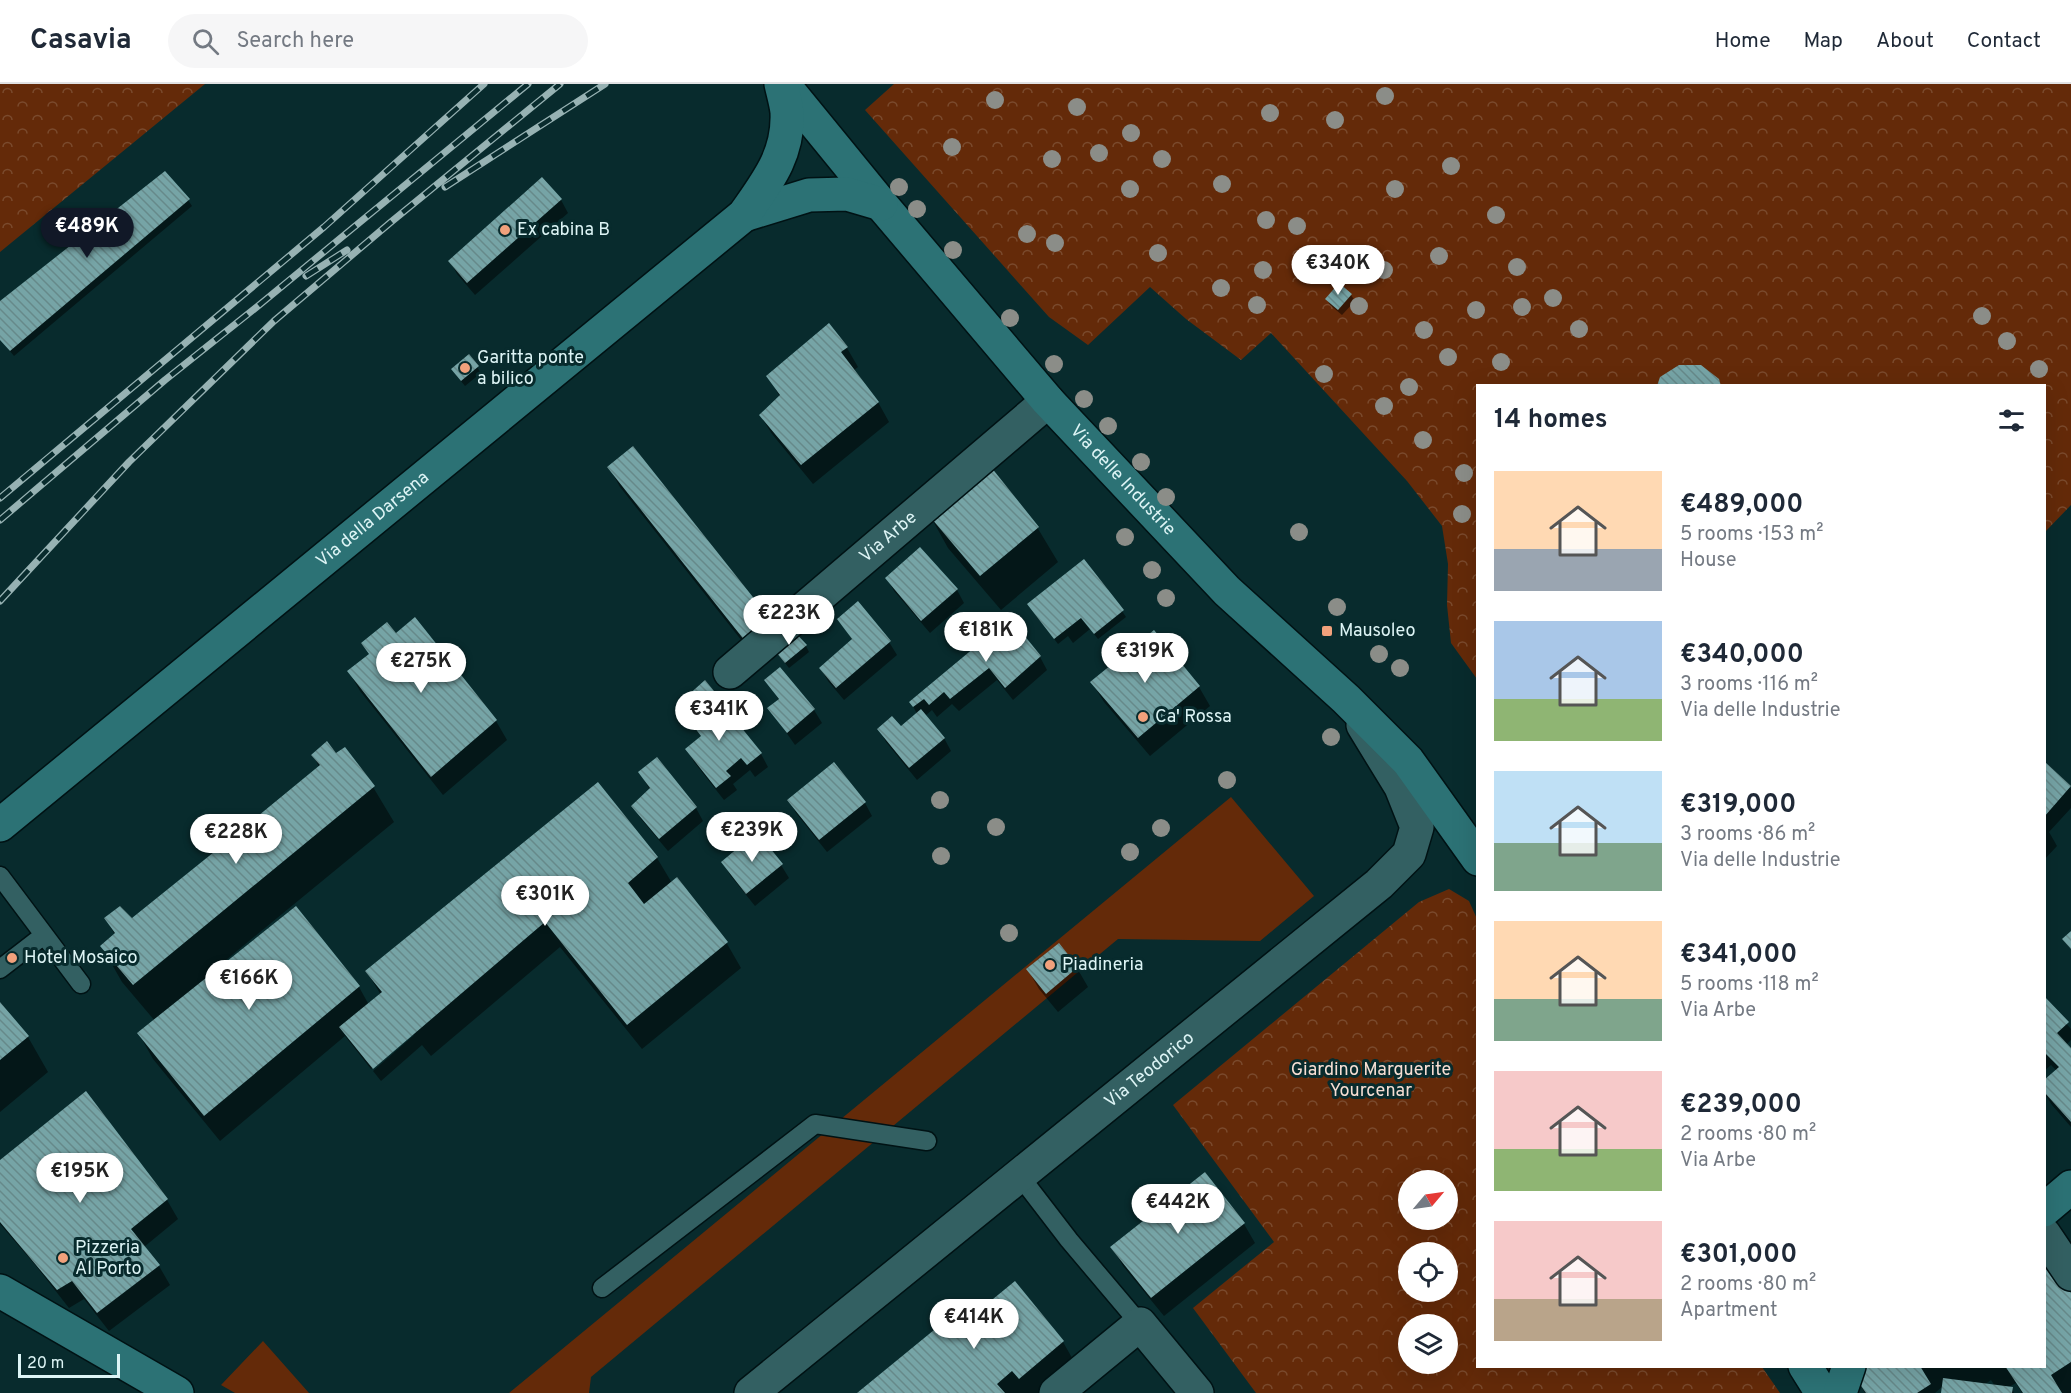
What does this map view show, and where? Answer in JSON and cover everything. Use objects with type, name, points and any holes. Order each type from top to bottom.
[{"type":"street","name":"Via delle Industrie","points":[[782,84],[880,204],[1048,401],[1227,591],[1346,699],[1408,761],[1476,856]]},
{"type":"street","name":"Via della Darsena","points":[[0,825],[744,215],[775,171],[785,142],[787,111],[782,84]]},
{"type":"street","name":"Via della Darsena","points":[[744,215],[809,195],[847,194],[880,204]]},
{"type":"street","name":"Via Arbe","points":[[730,672],[1048,401]]},
{"type":"street","name":"Via Teodorico","points":[[751,1393],[1379,884],[1409,854],[1417,827],[1401,787],[1346,699]]},
{"type":"street","points":[[2046,1208],[2071,1187]]},
{"type":"street","points":[[2046,1237],[2071,1274]]},
{"type":"street","points":[[0,1291],[177,1393]]},
{"type":"street","points":[[1056,1393],[1140,1324],[1197,1393]]},
{"type":"street","points":[[1806,1368],[1822,1393]]},
{"type":"street","points":[[1840,1393],[1848,1368]]},
{"type":"lane","points":[[0,876],[81,984]]},
{"type":"lane","points":[[0,969],[44,935]]},
{"type":"lane","points":[[602,1288],[815,1124],[927,1141]]},
{"type":"lane","points":[[1019,1175],[1140,1324]]},
{"type":"green space","points":[[0,84],[205,84],[0,252]]},
{"type":"green space","points":[[894,84],[2071,84],[2071,505],[2046,531],[2046,384],[1476,384],[1476,678],[1451,643],[1447,605],[1448,564],[1442,526],[1407,481],[1271,333],[1241,360],[1186,319],[1150,287],[1088,345],[1049,317],[865,110]]},
{"type":"green space","points":[[1231,797],[1314,896],[1260,941],[1118,939],[591,1377],[589,1393],[509,1393]]},
{"type":"green space","name":"Giardino Marguerite Yourcenar","points":[[1449,889],[1469,901],[1476,917],[1476,1368],[1763,1368],[1780,1393],[1256,1393],[1193,1308],[1274,1242],[1173,1105],[1419,902]]},
{"type":"green space","points":[[263,1341],[309,1393],[235,1393],[221,1385]]},
{"type":"building","points":[[165,171],[190,199],[10,351],[0,340],[0,301]]},
{"type":"building","name":"Ex cabina B","points":[[542,177],[562,199],[467,283],[448,261]]},
{"type":"building","points":[[1339,283],[1352,294],[1338,310],[1325,299]]},
{"type":"building","points":[[829,323],[848,347],[841,352],[879,402],[801,465],[759,415],[780,395],[766,376]]},
{"type":"building","name":"Garitta ponte a bilico","points":[[469,354],[479,366],[461,381],[451,369]]},
{"type":"building","points":[[1679,365],[1701,365],[1719,379],[1720,384],[1658,384],[1660,377]]},
{"type":"building","points":[[633,446],[776,626],[749,646],[607,467]]},
{"type":"building","points":[[987,462],[1039,527],[980,576],[926,512]]},
{"type":"building","points":[[920,547],[958,589],[921,621],[885,578]]},
{"type":"building","points":[[1084,559],[1124,610],[1094,634],[1081,618],[1054,639],[1027,604]]},
{"type":"building","points":[[858,601],[891,641],[836,688],[819,668],[852,639],[837,619]]},
{"type":"building","points":[[415,617],[497,720],[431,777],[347,671],[369,654],[361,643],[387,622],[396,633]]},
{"type":"building","points":[[1010,618],[1041,656],[1005,688],[989,668],[950,699],[944,692],[929,705],[924,699],[913,707],[909,702]]},
{"type":"building","points":[[792,629],[807,645],[785,663],[771,646]]},
{"type":"building","points":[[1154,630],[1200,686],[1138,738],[1090,682]]},
{"type":"building","points":[[780,667],[815,709],[787,733],[767,708],[779,699],[764,680]]},
{"type":"building","points":[[705,680],[714,691],[684,716],[676,706]]},
{"type":"building","points":[[715,695],[762,753],[747,765],[741,758],[726,771],[731,776],[716,788],[685,749],[701,736],[687,718]]},
{"type":"building","points":[[921,709],[945,738],[909,768],[877,729],[892,716],[901,726]]},
{"type":"building","points":[[327,741],[336,753],[345,747],[375,786],[133,985],[100,946],[115,933],[104,918],[120,906],[132,918],[214,852],[205,840],[221,826],[231,838],[320,765],[311,755]]},
{"type":"building","points":[[657,757],[697,807],[659,839],[631,806],[650,788],[638,772]]},
{"type":"building","points":[[834,762],[866,802],[819,840],[787,800]]},
{"type":"building","points":[[2046,763],[2071,786],[2046,815]]},
{"type":"building","points":[[598,782],[658,857],[628,883],[644,904],[677,877],[728,942],[627,1025],[545,922],[373,1069],[339,1027],[382,992],[365,971]]},
{"type":"building","points":[[757,832],[783,864],[746,894],[721,862]]},
{"type":"building","points":[[296,906],[360,986],[204,1116],[137,1033]]},
{"type":"building","points":[[2071,931],[2071,949],[2062,939]]},
{"type":"building","points":[[1059,943],[1078,967],[1046,994],[1026,969]]},
{"type":"building","points":[[2046,998],[2069,1022],[2057,1033],[2071,1048],[2071,1122],[2046,1094],[2046,1078],[2059,1067],[2046,1054]]},
{"type":"building","points":[[0,1002],[29,1036],[0,1060]]},
{"type":"building","points":[[86,1091],[168,1199],[131,1229],[160,1265],[97,1313],[72,1281],[57,1290],[0,1222],[0,1160]]},
{"type":"building","points":[[1205,1172],[1245,1223],[1151,1298],[1110,1247]]},
{"type":"building","points":[[2046,1256],[2071,1293],[2071,1362],[2051,1375],[2062,1393],[2023,1393],[2006,1368],[2046,1368]]},
{"type":"building","points":[[1015,1281],[1064,1341],[1019,1379],[1012,1371],[997,1384],[1005,1393],[857,1393],[956,1312],[965,1322]]},
{"type":"building","points":[[1859,1368],[1921,1368],[1931,1384],[1917,1393],[1866,1393],[1852,1373]]},
{"type":"building","points":[[1943,1378],[2013,1387],[2012,1393],[1941,1393]]},
{"type":"railway","points":[[0,498],[324,227],[484,84]]},
{"type":"railway","points":[[0,520],[165,380],[528,84]]},
{"type":"railway","points":[[0,601],[129,462],[274,321],[560,84]]},
{"type":"railway","points":[[445,187],[605,84]]},
{"type":"railway","points":[[306,276],[347,250]]},
{"type":"place","name":"Ex cabina B","points":[[505,230]]},
{"type":"place","name":"Garitta ponte a bilico","points":[[465,368]]},
{"type":"place","name":"Mausoleo","points":[[1327,631]]},
{"type":"place","name":"Ca' Rossa","points":[[1143,717]]},
{"type":"place","name":"Hotel Mosaico","points":[[12,958]]},
{"type":"place","name":"Piadineria","points":[[1050,965]]},
{"type":"place","name":"Pizzeria Al Porto","points":[[63,1258]]}]
